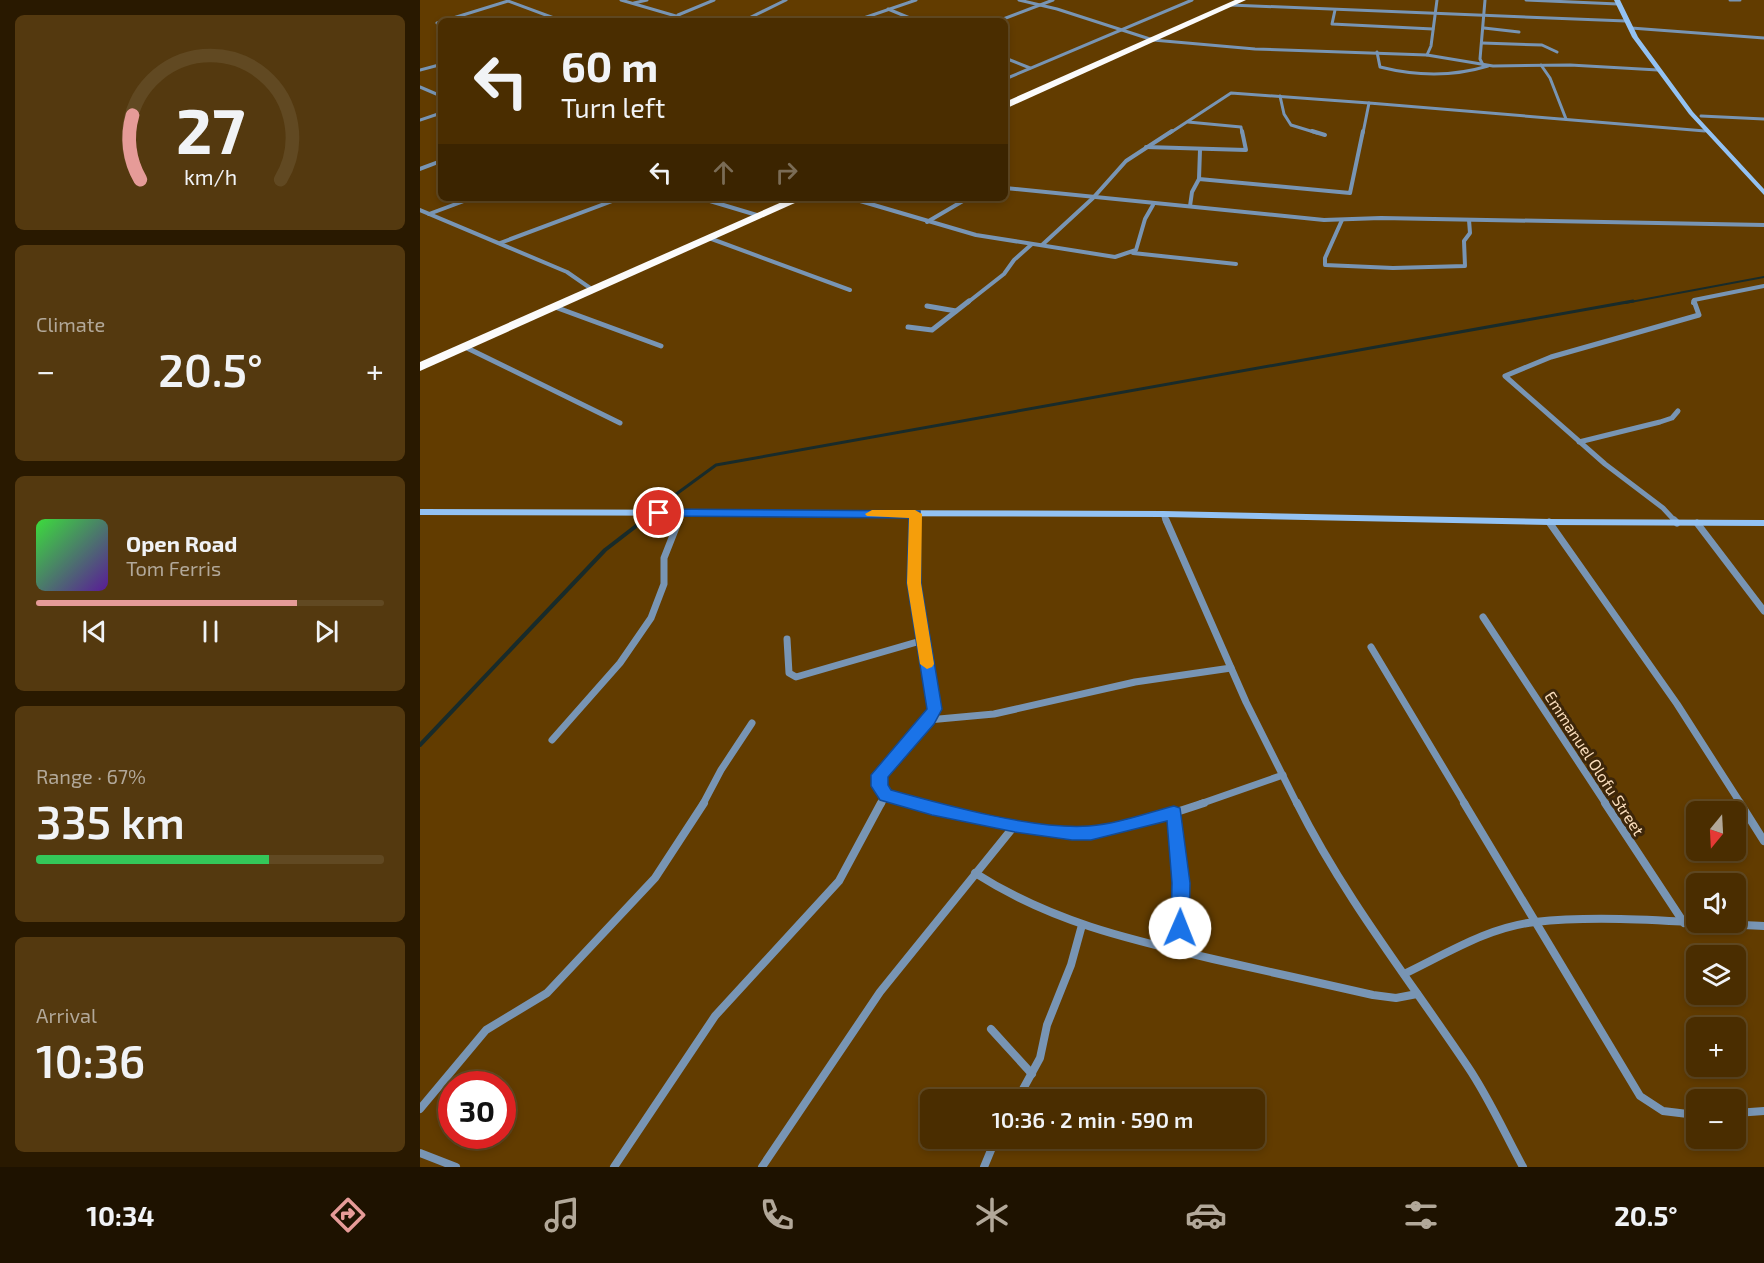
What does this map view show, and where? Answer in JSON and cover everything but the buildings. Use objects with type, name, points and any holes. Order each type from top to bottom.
[{"type":"highway","points":[[1008,105],[1242,0]]},
{"type":"highway","points":[[420,367],[793,201]]},
{"type":"main road","points":[[1619,1],[1626,21],[1701,116],[1764,184]]},
{"type":"main road","points":[[1619,1],[1659,70],[1705,131],[1764,194]]},
{"type":"main road","points":[[420,512],[1163,514],[1549,522],[1764,523]]},
{"type":"street","points":[[450,18],[509,0],[554,18]]},
{"type":"street","points":[[621,0],[686,18]]},
{"type":"street","points":[[638,4],[647,0]]},
{"type":"street","points":[[678,15],[714,0]]},
{"type":"street","points":[[749,18],[786,0]]},
{"type":"street","points":[[863,18],[916,0]]},
{"type":"street","points":[[1019,0],[1153,40],[1254,49],[1427,55],[1489,65],[1659,70]]},
{"type":"street","points":[[1006,18],[1053,0]]},
{"type":"street","points":[[1008,78],[1191,0]]},
{"type":"street","points":[[1427,55],[1437,0]]},
{"type":"street","points":[[1482,63],[1485,0]]},
{"type":"street","points":[[1526,0],[1619,1]]},
{"type":"street","points":[[1731,0],[1740,0]]},
{"type":"street","points":[[1230,5],[1626,21]]},
{"type":"street","points":[[888,9],[910,18]]},
{"type":"street","points":[[1335,10],[1332,24],[1433,29]]},
{"type":"street","points":[[1484,28],[1519,32]]},
{"type":"street","points":[[1634,29],[1764,38]]},
{"type":"street","points":[[1164,35],[1190,43]]},
{"type":"street","points":[[1482,43],[1542,45],[1557,52]]},
{"type":"street","points":[[1377,52],[1380,67],[1398,70],[1444,73],[1476,70],[1489,65]]},
{"type":"street","points":[[1008,59],[1030,68]]},
{"type":"street","points":[[1541,65],[1550,78],[1566,119]]},
{"type":"street","points":[[420,70],[438,66]]},
{"type":"street","points":[[420,87],[438,95]]},
{"type":"street","points":[[1042,245],[1093,198],[1113,173],[1145,147],[1231,93],[1705,131]]},
{"type":"street","points":[[1280,96],[1284,114],[1291,125],[1325,135]]},
{"type":"street","points":[[1199,179],[1350,193],[1369,103]]},
{"type":"street","points":[[420,120],[438,114]]},
{"type":"street","points":[[1701,116],[1764,119]]},
{"type":"street","points":[[1145,147],[1245,151],[1243,129],[1238,126],[1187,122]]},
{"type":"street","points":[[1188,207],[1199,179],[1200,150]]},
{"type":"street","points":[[420,169],[438,162]]},
{"type":"street","points":[[1008,188],[1153,205],[1342,220],[1764,225]]},
{"type":"street","points":[[429,214],[464,201]]},
{"type":"street","points":[[500,243],[612,201]]},
{"type":"street","points":[[710,201],[760,216]]},
{"type":"street","points":[[860,201],[976,235],[1115,257],[1133,253],[1236,264]]},
{"type":"street","points":[[927,222],[963,201]]},
{"type":"street","points":[[1133,253],[1153,205]]},
{"type":"street","points":[[420,210],[567,272],[593,290]]},
{"type":"street","points":[[1342,220],[1325,258],[1325,265],[1393,268],[1465,267],[1464,241],[1470,233],[1468,220]]},
{"type":"street","points":[[709,238],[850,290]]},
{"type":"street","points":[[908,327],[930,331],[1004,274],[1014,260],[1032,244]]},
{"type":"street","points":[[1677,523],[1663,508],[1580,442],[1507,379],[1507,374],[1551,357],[1696,316],[1700,313],[1693,305],[1693,300],[1764,286]]},
{"type":"street","points":[[927,306],[956,311]]},
{"type":"street","points":[[555,307],[660,346]]},
{"type":"street","points":[[465,347],[620,423]]},
{"type":"street","points":[[1580,442],[1660,422],[1672,418],[1678,411]]},
{"type":"street","points":[[552,740],[620,663],[651,618],[664,584],[664,558],[682,513]]},
{"type":"street","points":[[915,514],[914,583],[934,709],[928,720],[879,775],[878,782],[886,795],[941,810],[1015,825],[1091,833],[1174,813],[1283,775]]},
{"type":"street","points":[[1163,514],[1231,668],[1322,853],[1470,1070],[1523,1167]]},
{"type":"street","points":[[1549,522],[1671,695],[1764,841]]},
{"type":"street","points":[[1696,523],[1764,610]]},
{"type":"street","name":"Emmanuel Olofu Street","points":[[1483,617],[1684,923]]},
{"type":"street","points":[[787,639],[787,666],[789,673],[794,676],[924,640]]},
{"type":"street","points":[[1371,647],[1533,922],[1640,1096],[1663,1111],[1686,1114]]},
{"type":"street","points":[[928,720],[994,714],[1135,682],[1231,668]]},
{"type":"street","points":[[420,1109],[483,1032],[493,1023],[531,1006],[547,993],[655,878],[693,823],[721,770],[752,723]]},
{"type":"street","points":[[614,1167],[715,1017],[839,881],[860,838],[886,795]]},
{"type":"street","points":[[1174,813],[1181,883],[1180,950]]},
{"type":"street","points":[[762,1167],[880,992],[1015,825]]},
{"type":"street","points":[[975,873],[1009,895],[1053,916],[1130,940],[1373,995],[1396,998],[1417,994]]},
{"type":"street","points":[[1404,974],[1484,935],[1533,922],[1593,920],[1764,926]]},
{"type":"street","points":[[1023,1089],[1040,1058],[1047,1025],[1071,965],[1082,925]]},
{"type":"street","points":[[991,1029],[1032,1074]]},
{"type":"street","points":[[1746,1112],[1764,1111]]},
{"type":"street","points":[[984,1167],[991,1149]]},
{"type":"street","points":[[420,1153],[456,1167]]},
{"type":"waterway","points":[[1625,303],[1764,277]]},
{"type":"waterway","points":[[664,503],[716,465],[1633,301]]},
{"type":"waterway","points":[[420,745],[605,550],[640,523]]},
{"type":"slow traffic","points":[[872,514],[915,514],[914,583],[927,664]]},
{"type":"route","points":[[659,513],[915,514],[914,583],[934,709],[928,720],[879,775],[879,786],[886,795],[932,808],[1015,825],[1072,833],[1091,833],[1174,813],[1181,883],[1180,928]]}]
